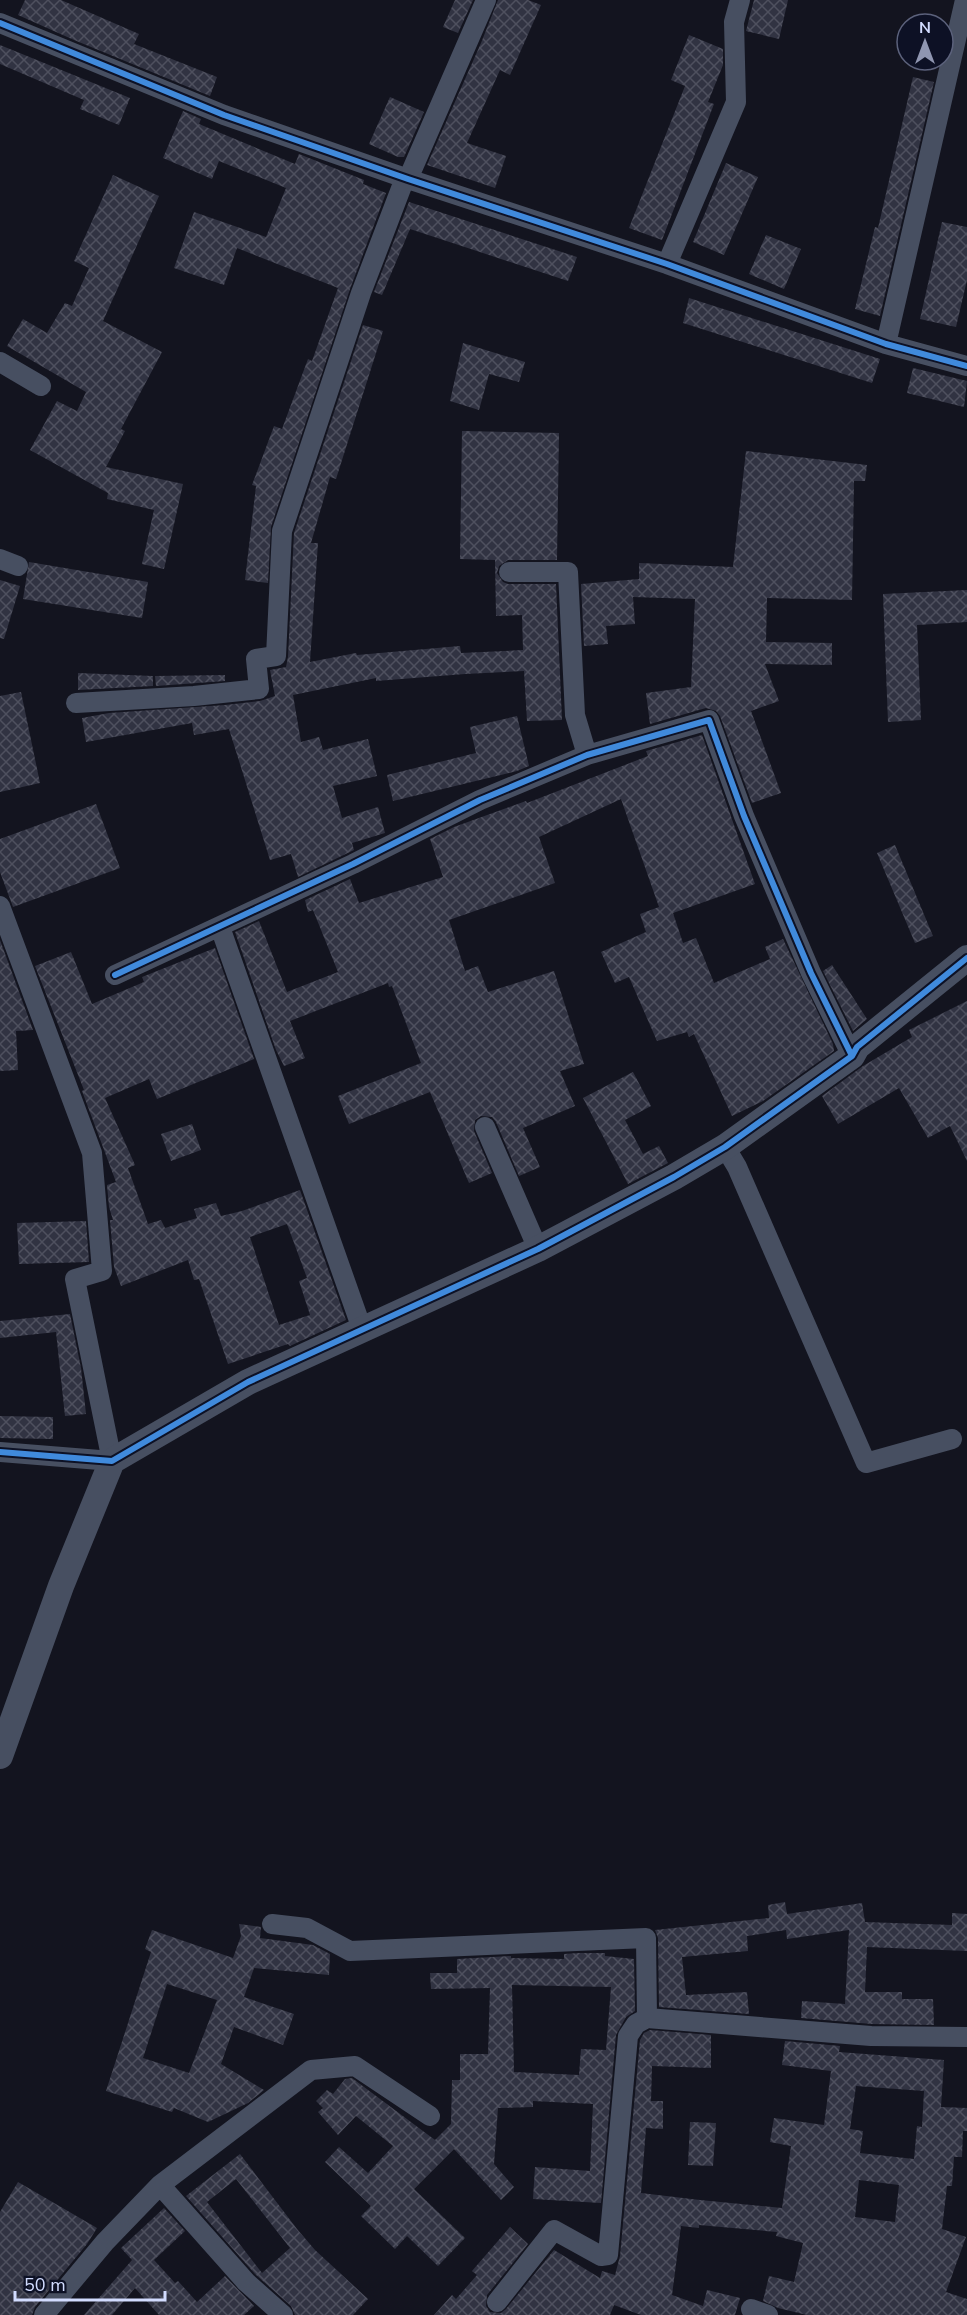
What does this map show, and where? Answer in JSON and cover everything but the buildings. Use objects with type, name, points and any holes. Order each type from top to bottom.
[{"type":"street","points":[[76,703],[194,696],[259,689],[256,659],[276,656],[282,531],[361,293],[406,179],[486,0]]},
{"type":"street","points":[[667,264],[735,102],[734,22],[740,0]]},
{"type":"street","points":[[886,344],[965,0]]},
{"type":"street","points":[[0,23],[224,115],[406,179],[667,264],[886,344],[967,366]]},
{"type":"street","points":[[0,362],[40,386]]},
{"type":"street","points":[[509,572],[568,572],[575,715],[587,755]]},
{"type":"street","points":[[115,975],[342,869],[480,800],[587,755],[709,720],[744,816],[806,963],[852,1056]]},
{"type":"street","points":[[0,906],[92,1153],[102,1271],[75,1279],[112,1461],[61,1586],[0,1756]]},
{"type":"street","points":[[220,927],[362,1329]]},
{"type":"street","points":[[0,1452],[112,1461],[248,1382],[538,1250],[725,1147],[852,1056],[857,1047],[967,958]]},
{"type":"street","points":[[484,1127],[538,1250]]},
{"type":"street","points":[[725,1147],[737,1167],[866,1463],[952,1439]]},
{"type":"street","points":[[272,1924],[307,1928],[350,1952],[646,1938],[647,2018]]},
{"type":"street","points":[[497,2302],[554,2229],[601,2256],[608,2255],[628,2036],[636,2024],[647,2018],[871,2036],[967,2037]]},
{"type":"street","points":[[44,2315],[105,2242],[160,2185],[311,2070],[355,2066],[430,2116]]},
{"type":"street","points":[[160,2185],[246,2282],[283,2315]]},
{"type":"cycle path","points":[[0,23],[224,115],[408,179],[667,264],[886,344],[967,366]]},
{"type":"cycle path","points":[[115,975],[353,864],[480,800],[587,755],[709,720],[744,816],[811,973],[852,1056]]},
{"type":"cycle path","points":[[0,1452],[112,1461],[248,1382],[538,1249],[674,1177],[725,1147],[852,1056],[857,1047],[967,958]]}]
